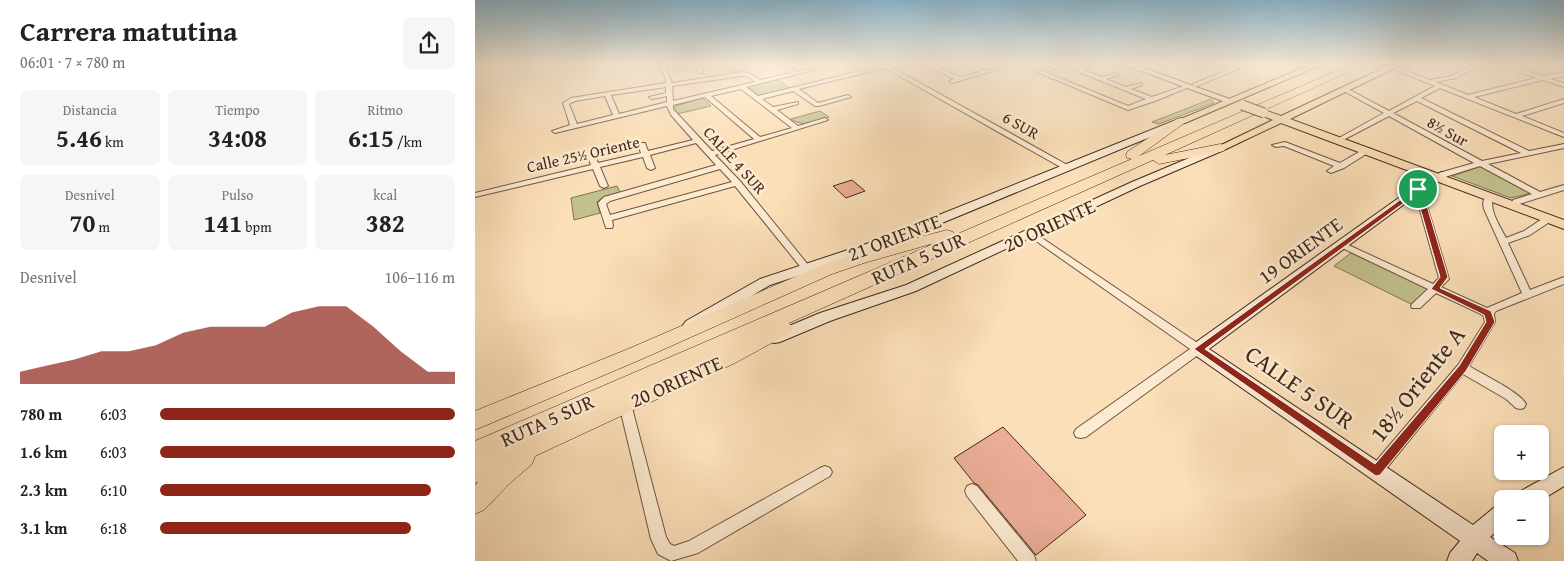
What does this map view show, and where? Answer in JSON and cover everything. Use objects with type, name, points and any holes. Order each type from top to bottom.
[{"type":"highway","name":"RUTA 5 SUR","points":[[475,452],[911,261],[1291,90]]},
{"type":"highway","name":"RUTA 5 SUR","points":[[475,440],[962,230],[1299,90]]},
{"type":"highway","points":[[1120,166],[1181,120]]},
{"type":"highway","points":[[1120,166],[1219,148]]},
{"type":"highway","points":[[664,340],[826,270],[962,230]]},
{"type":"highway","points":[[728,358],[871,285],[911,261]]},
{"type":"highway","name":"21 ORIENTE","points":[[475,421],[664,340]]},
{"type":"highway","name":"20 ORIENTE","points":[[475,472],[728,358]]},
{"type":"highway","points":[[475,406],[517,404]]},
{"type":"highway","points":[[475,502],[499,477],[543,442]]},
{"type":"main road","points":[[1207,90],[1241,100],[1266,112],[1343,138],[1564,225]]},
{"type":"main road","name":"21 ORIENTE","points":[[664,340],[751,289],[806,268],[874,246],[1181,120],[1218,106],[1241,100],[1261,90]]},
{"type":"main road","name":"20 ORIENTE","points":[[728,358],[825,317],[911,288],[1344,90]]},
{"type":"main road","points":[[1215,93],[1241,100]]},
{"type":"main road","points":[[1215,93],[1218,106]]},
{"type":"main road","points":[[1284,118],[1367,151],[1564,220]]},
{"type":"main road","points":[[1267,126],[1282,125],[1307,128]]},
{"type":"main road","name":"19 ORIENTE","points":[[1199,349],[1418,189]]},
{"type":"main road","name":"CALLE 5 SUR","points":[[1199,349],[1507,561]]},
{"type":"main road","points":[[1541,490],[1564,476]]},
{"type":"main road","points":[[1458,561],[1482,530],[1494,520]]},
{"type":"street","points":[[574,126],[566,103],[569,100],[637,90]]},
{"type":"street","name":"CALLE 4 SUR","points":[[669,90],[673,114],[737,183],[806,268]]},
{"type":"street","points":[[709,90],[709,94],[759,140]]},
{"type":"street","points":[[555,131],[724,90]]},
{"type":"street","points":[[747,90],[797,128]]},
{"type":"street","points":[[757,98],[789,90]]},
{"type":"street","points":[[796,90],[817,105],[848,97]]},
{"type":"street","name":"6 SUR","points":[[929,90],[1067,167]]},
{"type":"street","points":[[1083,90],[1125,108],[1131,108],[1179,90]]},
{"type":"street","points":[[1128,90],[1153,100]]},
{"type":"street","name":"8½ Sur","points":[[1344,90],[1539,195]]},
{"type":"street","points":[[1343,138],[1431,90]]},
{"type":"street","points":[[1449,90],[1562,133]]},
{"type":"street","points":[[1468,98],[1497,90]]},
{"type":"street","points":[[607,94],[617,116]]},
{"type":"street","points":[[651,97],[669,94]]},
{"type":"street","points":[[1416,98],[1529,154]]},
{"type":"street","points":[[1515,116],[1564,101]]},
{"type":"street","points":[[772,109],[796,103]]},
{"type":"street","points":[[711,154],[825,120]]},
{"type":"street","name":"Calle 25½ Oriente","points":[[475,194],[698,141]]},
{"type":"street","points":[[1276,145],[1285,144],[1341,166]]},
{"type":"street","points":[[642,145],[651,168]]},
{"type":"street","name":"19 ORIENTE","points":[[1418,189],[1439,176],[1481,164],[1564,146]]},
{"type":"street","points":[[1331,171],[1367,151]]},
{"type":"street","points":[[592,157],[603,186]]},
{"type":"street","points":[[722,166],[605,200],[602,203],[608,223],[737,183]]},
{"type":"street","points":[[1516,202],[1564,187]]},
{"type":"street","points":[[1416,306],[1436,289],[1444,277],[1418,189]]},
{"type":"street","points":[[1489,197],[1488,209],[1527,294]]},
{"type":"street","points":[[1504,242],[1527,233],[1548,219]]},
{"type":"street","name":"CALLE 5 SUR","points":[[1039,239],[1199,349]]},
{"type":"street","points":[[1341,245],[1436,289],[1489,317],[1492,309],[1564,280]]},
{"type":"street","name":"18½ Oriente A","points":[[1376,471],[1462,368],[1489,317]]},
{"type":"street","name":"19 ORIENTE","points":[[1081,433],[1199,349]]},
{"type":"street","points":[[1462,368],[1510,396],[1520,404]]},
{"type":"street","points":[[625,404],[659,539],[664,549],[673,554],[692,548],[825,472]]},
{"type":"street","points":[[972,490],[1028,561]]},
{"type":"shaded area","points":[[752,90],[785,90],[758,96]]},
{"type":"shaded area","points":[[703,98],[711,106],[677,114],[675,112],[675,106]]},
{"type":"shaded area","points":[[1211,99],[1214,103],[1159,124],[1152,122]]},
{"type":"shaded area","points":[[820,111],[829,117],[805,123],[796,122],[791,119]]},
{"type":"shaded area","points":[[1482,166],[1532,193],[1511,198],[1452,176]]},
{"type":"shaded area","points":[[617,186],[620,192],[602,198],[597,202],[600,213],[574,220],[571,198]]},
{"type":"shaded area","points":[[1351,253],[1430,290],[1413,305],[1334,266]]},
{"type":"building","points":[[852,180],[865,191],[846,198],[833,186]]},
{"type":"building","points":[[1003,427],[1086,515],[1036,555],[954,458]]},
{"type":"route","points":[[1418,189],[1444,277],[1436,289],[1488,313],[1490,322],[1462,368],[1376,471],[1199,349],[1418,189]]}]
